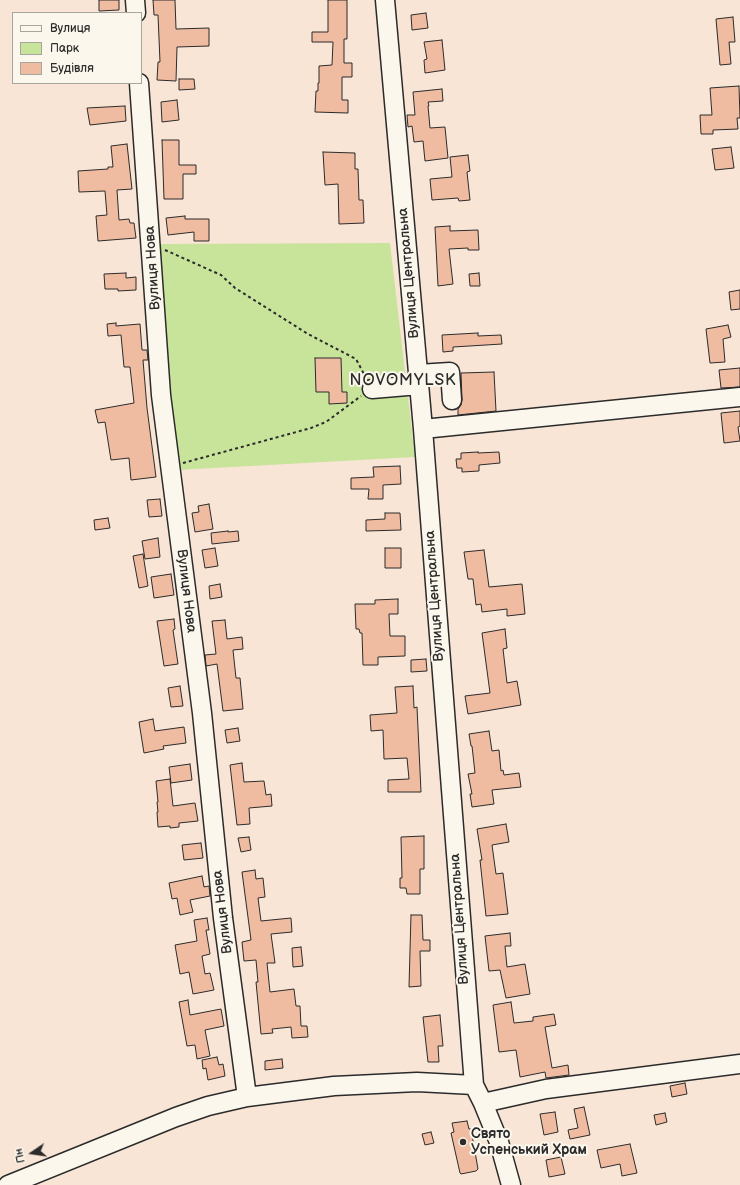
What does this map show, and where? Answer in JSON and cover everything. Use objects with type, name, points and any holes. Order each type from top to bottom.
[{"type":"street","points":[[135,0],[136,12]]},
{"type":"street","name":"Вулиця Центральна","points":[[385,0],[423,430],[474,1085],[484,1103],[499,1142],[511,1185]]},
{"type":"street","name":"Вулиця Нова","points":[[139,84],[161,395],[201,705],[223,918],[247,1097]]},
{"type":"street","points":[[372,389],[450,372],[452,400]]},
{"type":"street","points":[[423,430],[740,397]]},
{"type":"street","points":[[484,1103],[546,1089],[740,1064]]},
{"type":"street","points":[[8,1185],[176,1117],[208,1106],[247,1097],[341,1086],[417,1082],[474,1085]]},
{"type":"path","points":[[151,244],[221,275],[235,288],[308,334],[356,360],[372,389],[326,422],[311,428],[170,466]]},
{"type":"green space","points":[[390,243],[415,457],[177,470],[168,400],[160,244]]},
{"type":"building","points":[[99,0],[119,0],[119,10],[99,11]]},
{"type":"building","points":[[153,0],[175,0],[176,29],[209,28],[209,46],[177,47],[176,81],[157,80],[158,62],[160,62],[158,15],[154,15]]},
{"type":"building","points":[[328,0],[347,0],[347,39],[344,39],[344,63],[352,63],[352,77],[342,77],[342,100],[348,100],[348,113],[315,112],[316,91],[318,91],[319,83],[319,66],[332,65],[333,42],[312,42],[312,32],[328,32]]},
{"type":"building","points":[[426,13],[428,28],[412,30],[411,15]]},
{"type":"building","points":[[733,17],[735,42],[729,42],[731,64],[720,65],[716,19]]},
{"type":"building","points":[[442,40],[445,70],[425,73],[424,60],[427,59],[424,42]]},
{"type":"building","points":[[179,79],[194,79],[195,89],[179,90]]},
{"type":"building","points":[[739,86],[740,118],[737,118],[738,129],[713,130],[713,134],[701,134],[700,115],[712,115],[710,88]]},
{"type":"building","points":[[442,89],[443,101],[428,102],[428,106],[430,128],[445,127],[448,158],[425,161],[423,141],[414,142],[412,126],[408,127],[407,115],[415,115],[413,92]]},
{"type":"building","points":[[177,100],[179,120],[162,122],[161,102]]},
{"type":"building","points":[[125,106],[126,121],[90,125],[87,108]]},
{"type":"building","points":[[162,140],[179,140],[179,165],[196,165],[196,174],[183,174],[183,199],[164,199]]},
{"type":"building","points":[[127,144],[132,189],[117,190],[119,220],[129,219],[130,223],[134,223],[136,238],[98,241],[96,216],[107,215],[105,191],[79,192],[78,171],[108,169],[108,167],[113,167],[111,146]]},
{"type":"building","points":[[731,147],[734,168],[715,170],[712,149]]},
{"type":"building","points":[[323,152],[355,153],[355,169],[358,169],[359,200],[363,200],[364,223],[339,224],[338,184],[325,185]]},
{"type":"building","points":[[468,155],[470,171],[467,172],[470,200],[459,201],[458,198],[432,200],[430,179],[452,177],[450,157]]},
{"type":"building","points":[[185,216],[185,219],[209,219],[209,241],[194,241],[194,232],[168,235],[166,218]]},
{"type":"building","points":[[450,226],[450,231],[478,230],[479,250],[468,250],[468,248],[449,249],[453,284],[438,286],[435,227]]},
{"type":"building","points":[[126,273],[126,278],[136,277],[136,290],[118,291],[118,289],[105,289],[104,274]]},
{"type":"building","points":[[479,273],[480,286],[470,286],[469,274]]},
{"type":"building","points":[[740,290],[740,309],[731,310],[729,292]]},
{"type":"building","points":[[116,323],[116,326],[140,324],[142,350],[147,350],[148,360],[143,360],[147,408],[156,477],[131,480],[129,458],[111,460],[105,422],[98,423],[95,410],[134,403],[130,367],[124,367],[121,335],[108,336],[107,324]]},
{"type":"building","points":[[728,325],[731,337],[723,339],[725,362],[710,363],[706,329]]},
{"type":"building","points":[[478,333],[478,336],[501,335],[502,344],[453,347],[453,351],[443,352],[442,335]]},
{"type":"building","points":[[315,358],[341,358],[342,392],[347,392],[347,403],[329,404],[329,392],[316,392]]},
{"type":"building","points":[[740,368],[740,387],[721,388],[719,370]]},
{"type":"building","points":[[494,372],[496,411],[458,415],[458,409],[462,400],[461,373]]},
{"type":"building","points":[[740,411],[740,426],[738,427],[740,441],[724,443],[721,413]]},
{"type":"building","points":[[499,452],[500,463],[479,465],[479,471],[462,472],[462,468],[457,468],[456,459],[461,459],[461,453]]},
{"type":"building","points":[[400,466],[401,484],[383,485],[383,499],[368,499],[369,489],[351,489],[351,478],[374,477],[373,467]]},
{"type":"building","points":[[160,499],[162,516],[149,517],[147,500]]},
{"type":"building","points":[[209,504],[213,529],[195,532],[192,513],[199,512],[198,506]]},
{"type":"building","points":[[385,513],[400,513],[401,530],[366,531],[366,520],[385,519]]},
{"type":"building","points":[[108,518],[110,528],[95,530],[94,520]]},
{"type":"building","points":[[238,531],[239,541],[212,544],[211,533]]},
{"type":"building","points":[[158,538],[160,557],[145,559],[142,541]]},
{"type":"building","points":[[215,548],[218,566],[205,568],[202,550]]},
{"type":"building","points":[[385,548],[401,548],[401,568],[385,568]]},
{"type":"building","points":[[484,550],[489,587],[522,584],[525,614],[507,616],[507,609],[482,612],[481,604],[476,605],[473,579],[468,579],[464,552]]},
{"type":"building","points":[[143,554],[148,586],[139,588],[133,556]]},
{"type":"building","points":[[171,574],[174,595],[154,598],[151,577]]},
{"type":"building","points":[[220,584],[222,597],[210,599],[209,586]]},
{"type":"building","points":[[398,599],[398,614],[389,614],[390,636],[405,636],[405,656],[378,657],[378,665],[363,665],[362,633],[360,633],[359,629],[356,629],[355,604],[375,604],[375,600]]},
{"type":"building","points":[[174,619],[175,629],[173,630],[178,664],[164,666],[157,621]]},
{"type":"building","points":[[225,620],[227,639],[242,637],[243,649],[233,650],[236,678],[240,678],[243,709],[223,711],[217,664],[206,666],[205,655],[216,654],[212,621]]},
{"type":"building","points":[[505,629],[507,648],[503,649],[507,683],[517,681],[521,705],[468,714],[465,696],[490,693],[482,633]]},
{"type":"building","points":[[426,659],[427,671],[411,672],[411,660]]},
{"type":"building","points":[[180,686],[183,706],[171,707],[168,688]]},
{"type":"building","points":[[413,686],[414,708],[417,707],[421,792],[388,792],[388,780],[409,779],[407,758],[384,759],[383,730],[371,731],[370,715],[397,713],[395,687]]},
{"type":"building","points":[[153,719],[155,731],[184,727],[186,743],[163,746],[164,749],[144,753],[139,722]]},
{"type":"building","points":[[238,728],[240,741],[227,743],[225,730]]},
{"type":"building","points":[[489,731],[492,751],[499,750],[501,771],[503,770],[504,775],[519,773],[521,787],[492,790],[494,804],[472,807],[470,794],[472,794],[468,774],[475,773],[469,734]]},
{"type":"building","points":[[242,763],[244,782],[264,781],[266,795],[271,794],[272,806],[249,808],[250,824],[237,825],[230,765]]},
{"type":"building","points":[[190,764],[192,780],[171,783],[169,767]]},
{"type":"building","points":[[170,779],[173,806],[195,803],[198,821],[179,823],[179,827],[158,827],[156,781]]},
{"type":"building","points":[[506,824],[509,842],[492,845],[496,874],[503,873],[508,914],[486,916],[480,860],[482,860],[477,829]]},
{"type":"building","points":[[424,836],[424,869],[420,869],[420,894],[407,894],[406,888],[400,888],[400,878],[402,878],[401,837]]},
{"type":"building","points":[[249,837],[251,850],[241,852],[238,838]]},
{"type":"building","points":[[201,843],[203,858],[184,860],[182,845]]},
{"type":"building","points":[[255,870],[256,879],[263,878],[265,897],[258,898],[261,921],[291,918],[292,932],[271,934],[275,963],[267,963],[270,992],[294,989],[296,1006],[300,1006],[301,1026],[307,1026],[308,1037],[292,1038],[291,1027],[272,1029],[273,1033],[261,1034],[256,982],[258,982],[256,960],[244,961],[242,942],[251,940],[242,872]]},
{"type":"building","points":[[202,876],[204,887],[209,886],[210,896],[190,900],[193,912],[180,915],[177,898],[172,899],[169,883]]},
{"type":"building","points":[[411,915],[422,915],[423,940],[430,940],[430,951],[420,951],[421,986],[409,987]]},
{"type":"building","points":[[207,918],[209,930],[206,930],[210,954],[202,956],[205,974],[210,973],[214,990],[193,994],[189,972],[180,974],[175,945],[197,941],[194,920]]},
{"type":"building","points":[[510,933],[511,946],[505,946],[507,967],[525,964],[530,994],[506,998],[500,970],[489,971],[485,936]]},
{"type":"building","points":[[301,947],[303,966],[293,967],[292,948]]},
{"type":"building","points":[[188,1000],[190,1015],[221,1009],[224,1026],[205,1030],[210,1056],[197,1059],[195,1045],[187,1046],[179,1002]]},
{"type":"building","points":[[511,1002],[514,1023],[533,1021],[533,1017],[554,1014],[556,1025],[545,1027],[552,1068],[568,1065],[569,1075],[546,1078],[545,1072],[520,1077],[516,1050],[499,1052],[493,1005]]},
{"type":"building","points":[[440,1015],[443,1046],[438,1046],[439,1062],[428,1062],[423,1017]]},
{"type":"building","points":[[217,1057],[219,1065],[223,1064],[225,1076],[208,1080],[206,1068],[203,1069],[202,1060]]},
{"type":"building","points":[[282,1059],[283,1068],[265,1070],[265,1061]]},
{"type":"building","points":[[685,1083],[687,1094],[672,1097],[670,1086]]},
{"type":"building","points":[[584,1107],[590,1135],[570,1139],[568,1130],[578,1128],[574,1109]]},
{"type":"building","points":[[555,1112],[558,1132],[544,1135],[540,1114]]},
{"type":"building","points":[[665,1113],[667,1122],[656,1125],[654,1115]]},
{"type":"building","name":"Свято Успенський Храм","points":[[467,1121],[469,1129],[471,1129],[478,1169],[476,1171],[461,1174],[451,1133],[454,1132],[452,1123]]},
{"type":"building","points":[[431,1132],[434,1143],[425,1145],[422,1134]]},
{"type":"building","points":[[630,1144],[637,1173],[622,1176],[620,1164],[601,1168],[597,1150]]},
{"type":"building","points":[[561,1157],[565,1174],[549,1177],[546,1160]]},
{"type":"place","name":"Свято Успенський Храм","points":[[463,1142]]},
{"type":"district","name":"NOVOMYLSK","points":[[403,381]]}]
